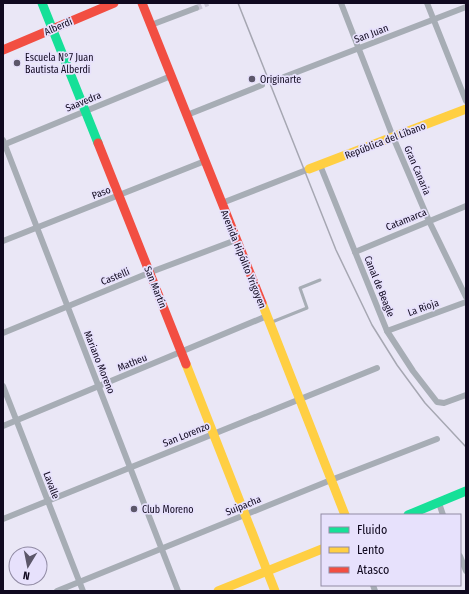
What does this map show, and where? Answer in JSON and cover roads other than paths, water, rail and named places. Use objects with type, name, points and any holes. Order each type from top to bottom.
[{"type":"street","name":"San Martín","points":[[42,3],[151,272],[244,515],[275,591]]},
{"type":"street","name":"Alberdi","points":[[3,50],[114,3]]},
{"type":"street","name":"Avenida Hipólito Yrigoyen","points":[[142,3],[269,319],[345,514]]},
{"type":"street","name":"Gran Canaria","points":[[340,3],[428,221],[466,297]]},
{"type":"street","points":[[427,3],[466,101]]},
{"type":"street","name":"San Juan","points":[[284,77],[466,7]]},
{"type":"street","points":[[151,25],[196,8]]},
{"type":"street","name":"Saavedra","points":[[4,143],[171,76]]},
{"type":"street","points":[[187,115],[262,85]]},
{"type":"street","name":"República del Líbano","points":[[307,170],[466,109]]},
{"type":"street","name":"Mariano Moreno","points":[[4,143],[178,591]]},
{"type":"street","name":"Paso","points":[[3,241],[205,161]]},
{"type":"street","name":"Canal de Beagle","points":[[320,164],[387,331],[435,400],[441,404],[466,395]]},
{"type":"street","points":[[222,203],[307,170]]},
{"type":"street","name":"Catamarca","points":[[355,252],[466,206]]},
{"type":"street","name":"Castelli","points":[[3,333],[151,272],[236,240]]},
{"type":"street","name":"La Rioja","points":[[387,331],[466,302]]},
{"type":"street","name":"Matheu","points":[[3,426],[99,385],[269,319]]},
{"type":"street","name":"San Lorenzo","points":[[3,519],[377,368]]},
{"type":"street","name":"Lavalle","points":[[3,386],[83,591]]},
{"type":"street","name":"Suipacha","points":[[57,591],[437,438]]},
{"type":"street","points":[[410,514],[466,491]]},
{"type":"street","points":[[438,503],[443,514]]},
{"type":"street","points":[[218,591],[321,549]]},
{"type":"street","points":[[461,558],[466,571]]},
{"type":"lane","points":[[269,319],[307,308],[300,288],[320,280]]},
{"type":"tunnel","points":[[196,8],[208,3]]},
{"type":"railway","points":[[238,3],[336,250],[372,325],[397,365],[425,403],[466,447]]},
{"type":"place","name":"Escuela N°7 Juan Bautista Alberdi","points":[[17,63]]},
{"type":"place","name":"Originarte","points":[[252,79]]},
{"type":"place","name":"Club Moreno","points":[[134,509]]}]
